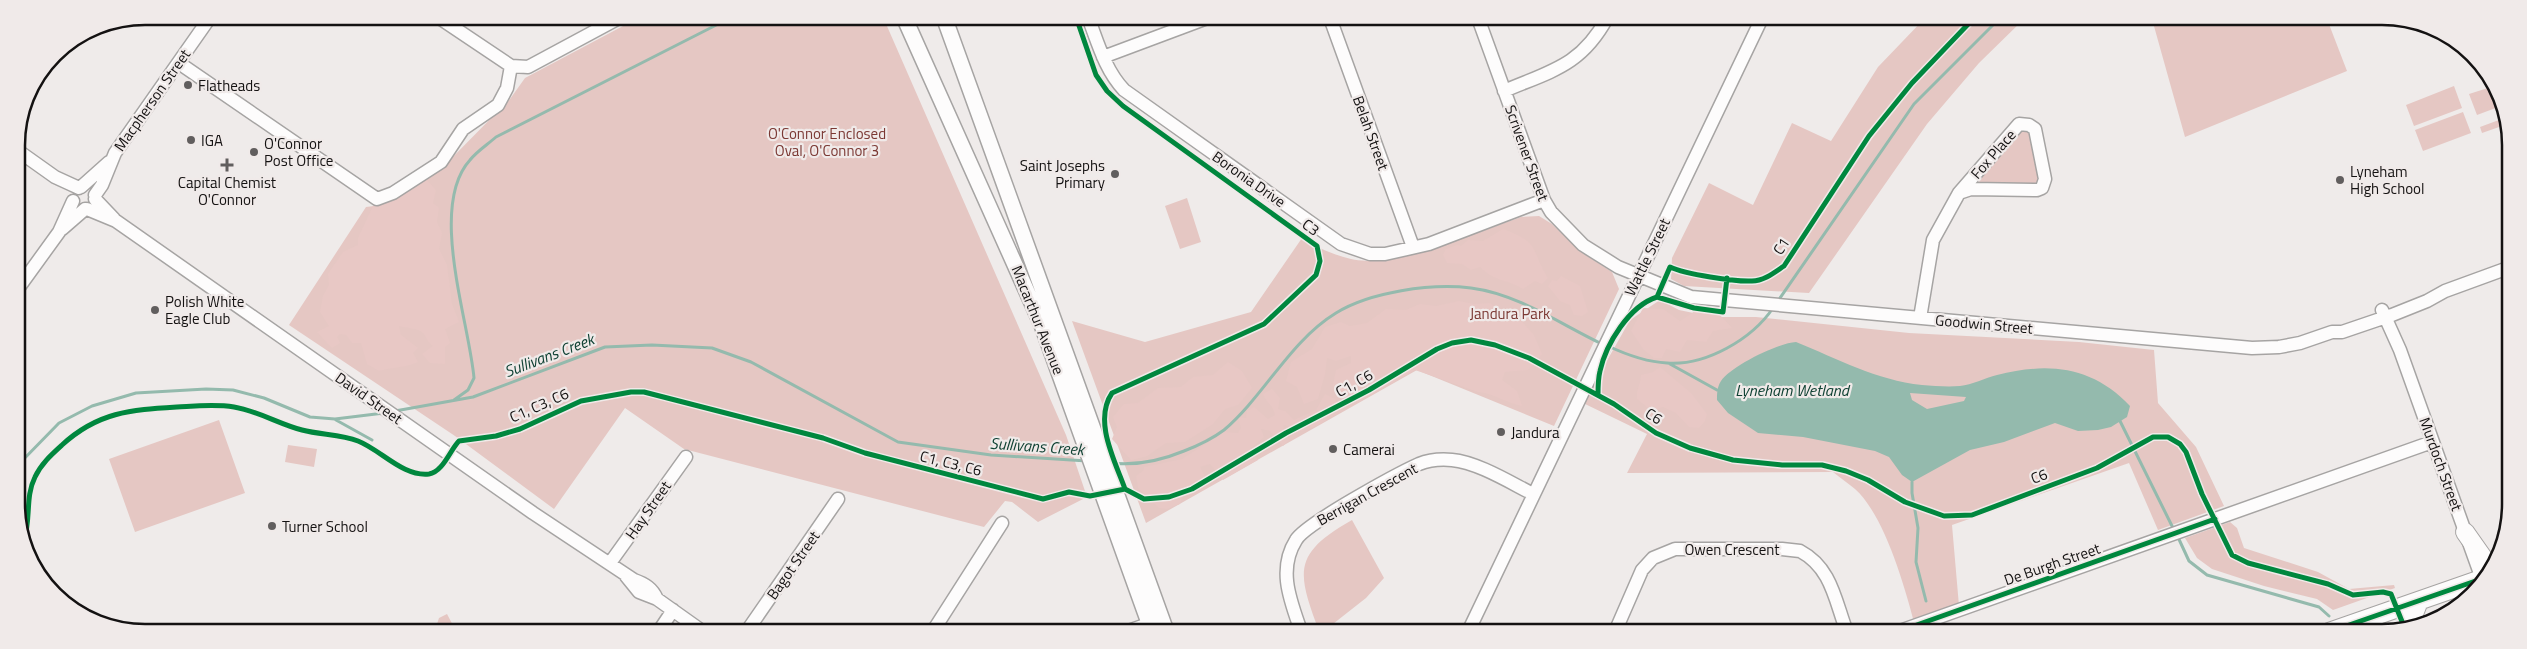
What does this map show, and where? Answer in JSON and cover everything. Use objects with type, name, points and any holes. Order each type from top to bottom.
[{"type":"highway","points":[[2465,532],[2484,559],[2485,565]]},
{"type":"highway","points":[[2352,624],[2475,580]]},
{"type":"highway","points":[[2413,620],[2419,601]]},
{"type":"main road","name":"Macarthur Avenue","points":[[908,25],[1048,322]]},
{"type":"main road","name":"Macarthur Avenue","points":[[947,25],[1048,322],[1156,624]]},
{"type":"street","name":"Macpherson Street","points":[[77,194],[111,160],[205,25]]},
{"type":"street","points":[[450,25],[511,66],[528,67],[606,25]]},
{"type":"street","name":"Boronia Drive","points":[[1091,25],[1114,80],[1124,90],[1341,244],[1376,255],[1429,244],[1544,200]]},
{"type":"street","points":[[1103,57],[1191,25]]},
{"type":"street","name":"Belah Street","points":[[1333,25],[1413,247]]},
{"type":"street","name":"Scrivener Street","points":[[1481,25],[1544,200],[1551,212],[1583,245],[1618,267],[1638,276]]},
{"type":"street","points":[[1504,90],[1566,65],[1592,42],[1603,25]]},
{"type":"street","name":"Wattle Street","points":[[1472,624],[1597,358],[1759,25]]},
{"type":"street","points":[[179,63],[377,199],[385,198],[441,162],[463,129],[490,112],[503,97],[511,66]]},
{"type":"street","name":"Fox Place","points":[[1920,318],[1933,240],[1959,193],[2020,124],[2029,125],[2035,129],[2045,180],[2042,188],[2037,190],[1972,189],[1959,193]]},
{"type":"street","points":[[25,156],[77,194],[78,207],[91,203]]},
{"type":"street","name":"Macpherson Street","points":[[91,203],[102,185],[111,160]]},
{"type":"street","points":[[25,279],[59,232],[77,194],[89,188],[91,203]]},
{"type":"street","points":[[59,232],[91,203]]},
{"type":"street","name":"David Street","points":[[91,203],[533,513],[634,580],[646,584],[654,592],[657,599],[692,624]]},
{"type":"street","name":"Goodwin Street","points":[[1638,276],[1691,297],[2252,348],[2279,347],[2300,343],[2332,332],[2342,332],[2387,312],[2428,301],[2445,291],[2502,271]]},
{"type":"street","name":"Murdoch Street","points":[[2387,312],[2465,532]]},
{"type":"street","name":"De Burgh Street","points":[[1920,624],[2432,442]]},
{"type":"street","name":"Hay Street","points":[[610,563],[686,457]]},
{"type":"street","name":"Berrigan Crescent","points":[[1299,624],[1287,590],[1287,568],[1296,540],[1315,522],[1429,460],[1454,460],[1533,494]]},
{"type":"street","name":"Bagot Street","points":[[752,624],[838,499]]},
{"type":"street","points":[[937,624],[1002,523]]},
{"type":"street","name":"Owen Crescent","points":[[1618,624],[1642,570],[1647,563],[1660,554],[1683,548],[1800,551],[1816,561],[1826,574],[1844,624]]},
{"type":"street","points":[[664,624],[673,610]]},
{"type":"green space","name":"O'Connor Enclosed Oval, O'Connor 3","points":[[625,25],[887,25],[1066,435],[1087,497],[1038,522],[1012,502],[1005,501],[984,527],[684,449],[625,408],[554,509],[455,436],[289,325],[366,207],[382,205],[398,198],[438,172],[510,99],[525,78]]},
{"type":"green space","points":[[1918,25],[2018,25],[1979,63],[1927,124],[1809,293],[1684,286],[1671,279],[1672,258],[1709,183],[1753,205],[1792,123],[1831,141],[1878,67]]},
{"type":"green space","points":[[2154,25],[2329,25],[2347,71],[2185,137]]},
{"type":"green space","points":[[2454,86],[2462,108],[2414,126],[2406,105]]},
{"type":"green space","points":[[2488,88],[2496,108],[2477,115],[2469,94]]},
{"type":"green space","points":[[2463,112],[2471,133],[2423,151],[2415,130]]},
{"type":"green space","points":[[2500,120],[2501,126],[2482,133],[2480,127]]},
{"type":"green space","points":[[2023,130],[2031,133],[2043,179],[2036,185],[1993,182],[1975,184],[1979,173]]},
{"type":"green space","points":[[1187,198],[1201,242],[1180,249],[1165,206]]},
{"type":"green space","name":"Jandura Park","points":[[1539,216],[1552,224],[1581,252],[1612,272],[1619,289],[1554,426],[1417,370],[1146,523],[1072,321],[1145,342],[1251,312],[1302,238],[1319,248],[1338,255],[1368,261],[1411,254],[1521,217]]},
{"type":"green space","points":[[1660,300],[1679,310],[1713,317],[1756,317],[1909,333],[2079,342],[2154,350],[2158,403],[2196,447],[2224,506],[2158,530],[2129,463],[1952,525],[1959,606],[1914,622],[1899,570],[1875,515],[1855,489],[1833,472],[1627,473],[1647,434],[1583,403],[1630,320]]},
{"type":"green space","points":[[219,420],[245,493],[135,532],[109,459]]},
{"type":"green space","points":[[288,445],[317,449],[314,467],[285,462]]},
{"type":"green space","points":[[1352,520],[1384,578],[1366,598],[1333,624],[1317,624],[1306,594],[1305,566],[1309,555],[1318,543]]},
{"type":"green space","points":[[2230,522],[2237,528],[2244,548],[2318,572],[2349,589],[2394,585],[2395,588],[2333,610],[2317,599],[2264,586],[2212,569],[2197,558],[2185,538]]},
{"type":"green space","points":[[447,614],[452,624],[437,624],[439,618]]},
{"type":"shaded area","points":[[425,178],[436,190],[433,203],[439,208],[437,222],[442,233],[439,249],[447,265],[452,304],[459,322],[445,329],[450,343],[445,347],[445,364],[430,363],[422,354],[433,346],[421,331],[399,326],[401,335],[418,348],[413,353],[418,362],[379,371],[367,364],[361,343],[352,343],[346,335],[340,334],[337,337],[340,343],[332,348],[317,332],[329,326],[320,312],[323,296],[329,285],[328,274],[343,252],[358,245],[358,238],[374,204]]},
{"type":"shaded area","points":[[1503,229],[1524,238],[1533,248],[1548,278],[1542,284],[1535,281],[1523,289],[1491,276],[1480,267],[1471,270],[1462,264],[1447,263],[1443,255],[1446,249],[1457,245],[1461,246],[1468,240],[1483,241]]},
{"type":"shaded area","points":[[1561,276],[1580,286],[1588,312],[1582,316],[1574,315],[1570,305],[1560,301],[1548,286],[1552,280],[1557,281]]},
{"type":"shaded area","points":[[1459,301],[1474,304],[1490,303],[1503,313],[1516,315],[1534,335],[1542,354],[1528,370],[1505,372],[1502,380],[1517,391],[1522,406],[1415,370],[1359,402],[1343,397],[1333,385],[1336,370],[1351,363],[1351,356],[1336,361],[1327,358],[1318,399],[1304,404],[1297,387],[1286,381],[1291,362],[1312,349],[1325,327],[1341,322],[1350,326],[1367,323],[1386,309],[1406,310],[1420,304],[1436,306]]},
{"type":"shaded area","points":[[1643,308],[1663,309],[1680,321],[1695,311],[1719,314],[1732,328],[1713,331],[1706,342],[1687,340],[1680,352],[1666,349],[1662,358],[1654,358],[1643,349],[1631,331]]},
{"type":"shaded area","points":[[1228,362],[1242,371],[1252,388],[1238,405],[1225,409],[1213,424],[1185,442],[1166,443],[1147,456],[1131,460],[1112,439],[1117,427],[1113,417],[1124,404],[1138,403],[1158,388],[1181,387],[1193,377],[1213,375]]},
{"type":"shaded area","points":[[1660,367],[1692,394],[1707,414],[1705,421],[1699,428],[1689,427],[1676,413],[1663,407],[1652,411],[1637,399],[1641,375],[1653,372]]},
{"type":"shaded area","points":[[1272,389],[1280,398],[1278,409],[1285,411],[1294,420],[1316,410],[1325,394],[1336,399],[1335,406],[1333,412],[1325,421],[1309,429],[1302,431],[1284,425],[1283,430],[1289,440],[1283,446],[1270,431],[1261,429],[1264,437],[1250,449],[1258,460],[1223,480],[1210,464],[1200,467],[1205,477],[1185,489],[1180,504],[1167,509],[1159,508],[1138,488],[1136,476],[1143,471],[1144,467],[1182,459],[1224,432],[1238,433],[1241,428],[1238,417],[1246,418],[1247,411],[1254,407],[1268,419],[1275,415],[1263,394]]},
{"type":"water","name":"Lyneham Wetland","points":[[1796,342],[1873,374],[1922,385],[1965,385],[1997,375],[2034,369],[2068,371],[2085,375],[2100,382],[2130,406],[2127,417],[2111,427],[2078,431],[2055,423],[2004,442],[1970,450],[1912,482],[1902,475],[1889,457],[1875,451],[1803,437],[1758,433],[1728,413],[1717,400],[1718,388],[1726,375],[1744,362],[1788,343]],"holes":[[[1910,393],[1966,397],[1964,401],[1927,409],[1912,400]]]},
{"type":"waterway","points":[[454,400],[468,390],[474,378],[454,265],[451,234],[452,205],[458,180],[470,160],[496,137],[716,25]]},
{"type":"waterway","name":"Sullivans Creek","points":[[1778,301],[1914,104],[1993,25]]},
{"type":"waterway","name":"Sullivans Creek","points":[[1110,463],[1129,464],[1157,460],[1175,455],[1215,436],[1238,416],[1291,353],[1320,325],[1336,313],[1350,306],[1383,295],[1420,288],[1438,287],[1471,288],[1488,291],[1522,303],[1602,344]]},
{"type":"waterway","name":"Sullivans Creek","points":[[1608,346],[1644,360],[1667,363],[1697,360],[1712,355],[1741,340],[1773,308]]},
{"type":"waterway","name":"Sullivans Creek","points":[[395,411],[473,397],[605,347],[652,345],[712,348],[751,362],[898,442],[991,455],[1087,461]]},
{"type":"waterway","points":[[1670,364],[1717,390]]},
{"type":"waterway","name":"Sullivans Creek","points":[[25,458],[59,423],[92,406],[136,393],[206,389],[233,390],[264,398],[310,417],[335,419],[384,413]]},
{"type":"waterway","points":[[336,420],[372,440]]},
{"type":"waterway","points":[[2120,421],[2174,530]]},
{"type":"waterway","points":[[1912,482],[1918,528],[1916,562],[1926,601]]},
{"type":"waterway","points":[[2177,535],[2189,561],[2207,575],[2319,607],[2329,616]]},
{"type":"cycle path","name":"C3","points":[[1079,25],[1096,75],[1107,91],[1123,106],[1317,246],[1320,261],[1316,275],[1264,324],[1112,393],[1107,404],[1105,428],[1111,454],[1125,489]]},
{"type":"cycle path","name":"C1","points":[[1657,297],[1670,267],[1710,277],[1756,281],[1765,278],[1784,266],[1869,136],[1912,83],[1967,25]]},
{"type":"cycle path","points":[[1598,395],[1599,374],[1603,360],[1613,338],[1628,317],[1647,302],[1657,297],[1694,308],[1723,312],[1727,278]]},
{"type":"cycle path","name":"C1, C6","points":[[1125,489],[1144,499],[1169,497],[1192,489],[1286,433],[1369,390],[1437,349],[1452,343],[1471,340],[1495,345],[1529,358],[1614,404],[1656,433],[1690,448],[1733,460],[1782,465],[1822,465],[1846,471],[1868,480],[1905,502],[1944,516],[1972,515],[2097,468],[2153,437],[2168,437],[2180,444],[2186,452],[2202,494],[2232,555],[2248,563],[2328,584],[2353,595],[2383,592],[2391,594],[2402,622]]},
{"type":"cycle path","name":"C1, C3, C6","points":[[27,526],[30,492],[35,477],[47,460],[75,434],[102,419],[115,415],[144,410],[198,406],[234,407],[260,414],[302,430],[358,441],[401,467],[419,474],[429,474],[442,465],[459,441],[496,436],[520,429],[581,401],[631,392],[644,392],[823,438],[865,453],[1043,499],[1069,492],[1090,496],[1125,489]]},
{"type":"cycle path","points":[[1920,624],[2215,519]]},
{"type":"cycle path","points":[[2352,624],[2473,582]]},
{"type":"place","name":"Flatheads","points":[[188,85]]},
{"type":"place","name":"IGA","points":[[191,140]]},
{"type":"place","name":"O'Connor Post Office","points":[[254,152]]},
{"type":"place","name":"Capital Chemist O'Connor","points":[[227,165]]},
{"type":"place","name":"Saint Josephs Primary","points":[[1115,174]]},
{"type":"place","name":"Lyneham High School","points":[[2340,180]]},
{"type":"place","name":"Polish White Eagle Club","points":[[155,310]]},
{"type":"place","name":"Jandura","points":[[1501,432]]},
{"type":"place","name":"Camerai","points":[[1333,449]]},
{"type":"place","name":"Turner School","points":[[272,526]]}]
